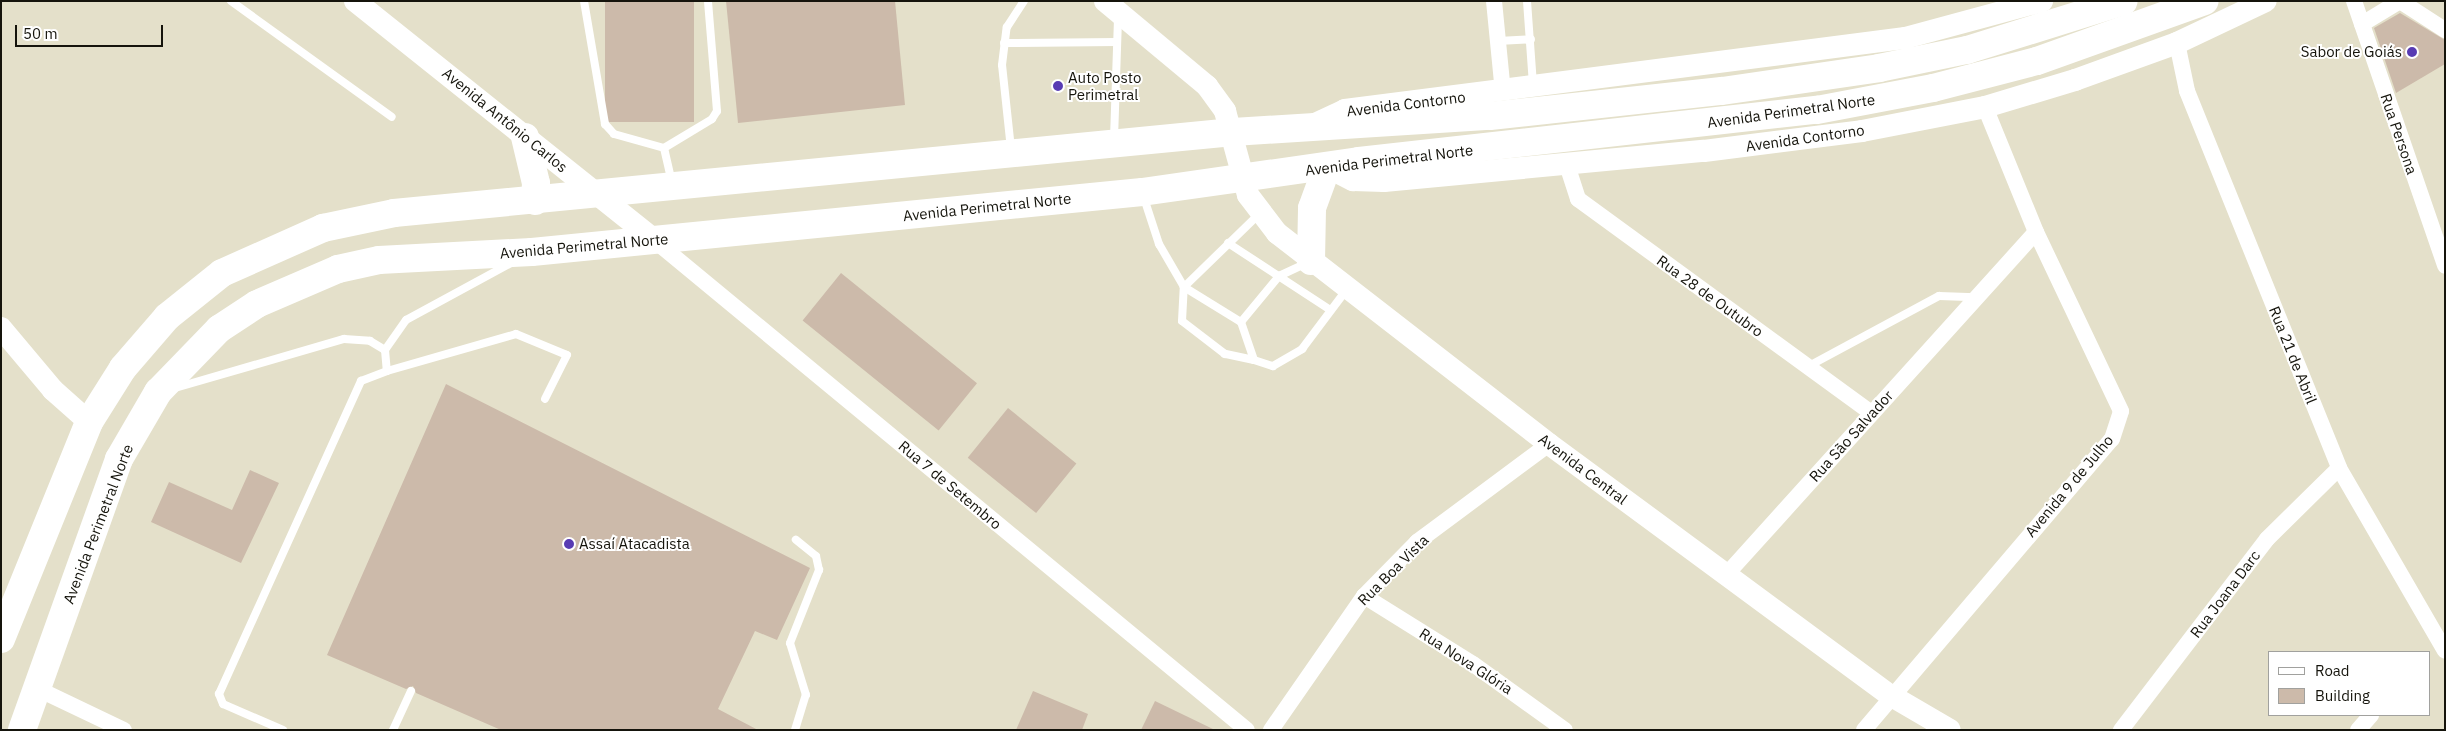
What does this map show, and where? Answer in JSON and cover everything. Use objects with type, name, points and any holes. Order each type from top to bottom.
[{"type":"highway","name":"Avenida Perimetral Norte","points":[[1,639],[89,422],[123,368],[167,317],[230,269],[280,245],[354,219],[1233,132],[1500,115],[1879,68],[1976,48],[2124,1]]},
{"type":"highway","name":"Avenida Perimetral Norte","points":[[22,730],[119,460],[158,392],[219,329],[257,304],[330,272],[379,260],[532,252],[1142,192],[1327,167],[1817,110],[1933,88],[2037,61],[2205,1]]},
{"type":"highway","points":[[525,137],[536,183],[535,201]]},
{"type":"highway","points":[[1311,262],[1312,208],[1327,167]]},
{"type":"street","name":"Avenida Antônio Carlos","points":[[355,1],[654,240]]},
{"type":"street","points":[[1494,1],[1503,92]]},
{"type":"street","name":"Avenida Contorno","points":[[1305,128],[1345,110],[1503,92],[1905,38],[2042,1]]},
{"type":"street","name":"Avenida Contorno","points":[[1327,167],[1353,180],[1384,181],[1567,165],[1862,131],[1985,107],[2177,43],[2266,1]]},
{"type":"street","name":"Rua Persona","points":[[2354,1],[2445,266]]},
{"type":"street","points":[[2362,24],[2400,1],[2445,30]]},
{"type":"street","name":"Avenida Central","points":[[1112,6],[1207,86],[1225,111],[1233,132],[1242,179],[1259,214],[1311,262],[1549,444],[1726,575],[1890,695],[1950,730]]},
{"type":"street","name":"Rua 21 de Abril","points":[[2177,43],[2187,91],[2339,468],[2438,650]]},
{"type":"street","name":"Avenida 9 de Julho","points":[[1864,730],[1890,695],[2112,439],[2121,411],[2036,232],[1985,107]]},
{"type":"street","name":"Rua 28 de Outubro","points":[[1567,165],[1578,199],[1871,413]]},
{"type":"street","name":"Rua São Salvador","points":[[1726,575],[2036,232]]},
{"type":"street","name":"Rua 7 de Setembro","points":[[654,240],[1247,730]]},
{"type":"street","points":[[1,328],[53,390],[89,422]]},
{"type":"street","name":"Rua Boa Vista","points":[[1271,730],[1364,596],[1417,542],[1549,444]]},
{"type":"street","name":"Rua Joana Darc","points":[[2121,730],[2267,539],[2339,468]]},
{"type":"street","name":"Rua Nova Glória","points":[[1364,596],[1473,664],[1565,730]]},
{"type":"street","points":[[38,689],[124,730]]},
{"type":"street","points":[[2358,730],[2370,716]]},
{"type":"lane","points":[[231,1],[392,117]]},
{"type":"lane","points":[[584,1],[605,124],[614,134],[664,148],[712,120],[717,111],[708,1]]},
{"type":"lane","points":[[1012,154],[1002,65],[1007,27],[1024,1]]},
{"type":"lane","points":[[1527,1],[1534,88]]},
{"type":"lane","points":[[1112,6],[1118,42],[1114,144]]},
{"type":"lane","points":[[1498,41],[1530,39]]},
{"type":"lane","points":[[1004,43],[1118,42]]},
{"type":"lane","points":[[664,148],[674,188]]},
{"type":"lane","points":[[1142,192],[1159,244],[1184,287],[1241,322],[1254,360]]},
{"type":"lane","points":[[1259,214],[1184,287],[1182,321],[1225,354],[1273,366],[1302,349],[1328,309],[1347,289]]},
{"type":"lane","points":[[1228,243],[1328,309]]},
{"type":"lane","points":[[387,371],[385,350],[406,320],[532,252]]},
{"type":"lane","points":[[1241,322],[1279,276],[1311,262]]},
{"type":"lane","points":[[1807,367],[1939,296],[1976,297]]},
{"type":"lane","points":[[283,730],[224,704],[220,694],[361,381],[387,371],[516,334],[567,355],[545,399]]},
{"type":"lane","points":[[158,392],[344,339],[370,340],[385,350]]},
{"type":"lane","points":[[795,730],[806,696],[790,643],[819,570],[816,556],[796,540]]},
{"type":"lane","points":[[392,730],[411,691]]},
{"type":"building","points":[[605,1],[694,1],[694,122],[605,122]]},
{"type":"building","points":[[726,1],[895,1],[905,105],[738,123]]},
{"type":"building","name":"Sabor de Goiás","points":[[2400,13],[2445,40],[2445,64],[2396,93],[2374,28]]},
{"type":"building","points":[[841,273],[977,383],[939,431],[803,320]]},
{"type":"building","name":"Assaí Atacadista","points":[[446,384],[810,568],[777,640],[755,631],[718,709],[758,730],[501,730],[416,693],[413,686],[406,689],[327,655]]},
{"type":"building","points":[[1008,408],[1076,463],[1036,513],[968,458]]},
{"type":"building","points":[[250,470],[279,483],[241,563],[151,522],[169,482],[232,510]]},
{"type":"building","points":[[1033,691],[1088,714],[1082,730],[1016,730]]},
{"type":"building","points":[[1155,701],[1215,730],[1141,730]]},
{"type":"place","name":"Sabor de Goiás","points":[[2412,52]]},
{"type":"place","name":"Auto Posto Perimetral","points":[[1058,86]]},
{"type":"place","name":"Assaí Atacadista","points":[[569,544]]}]
